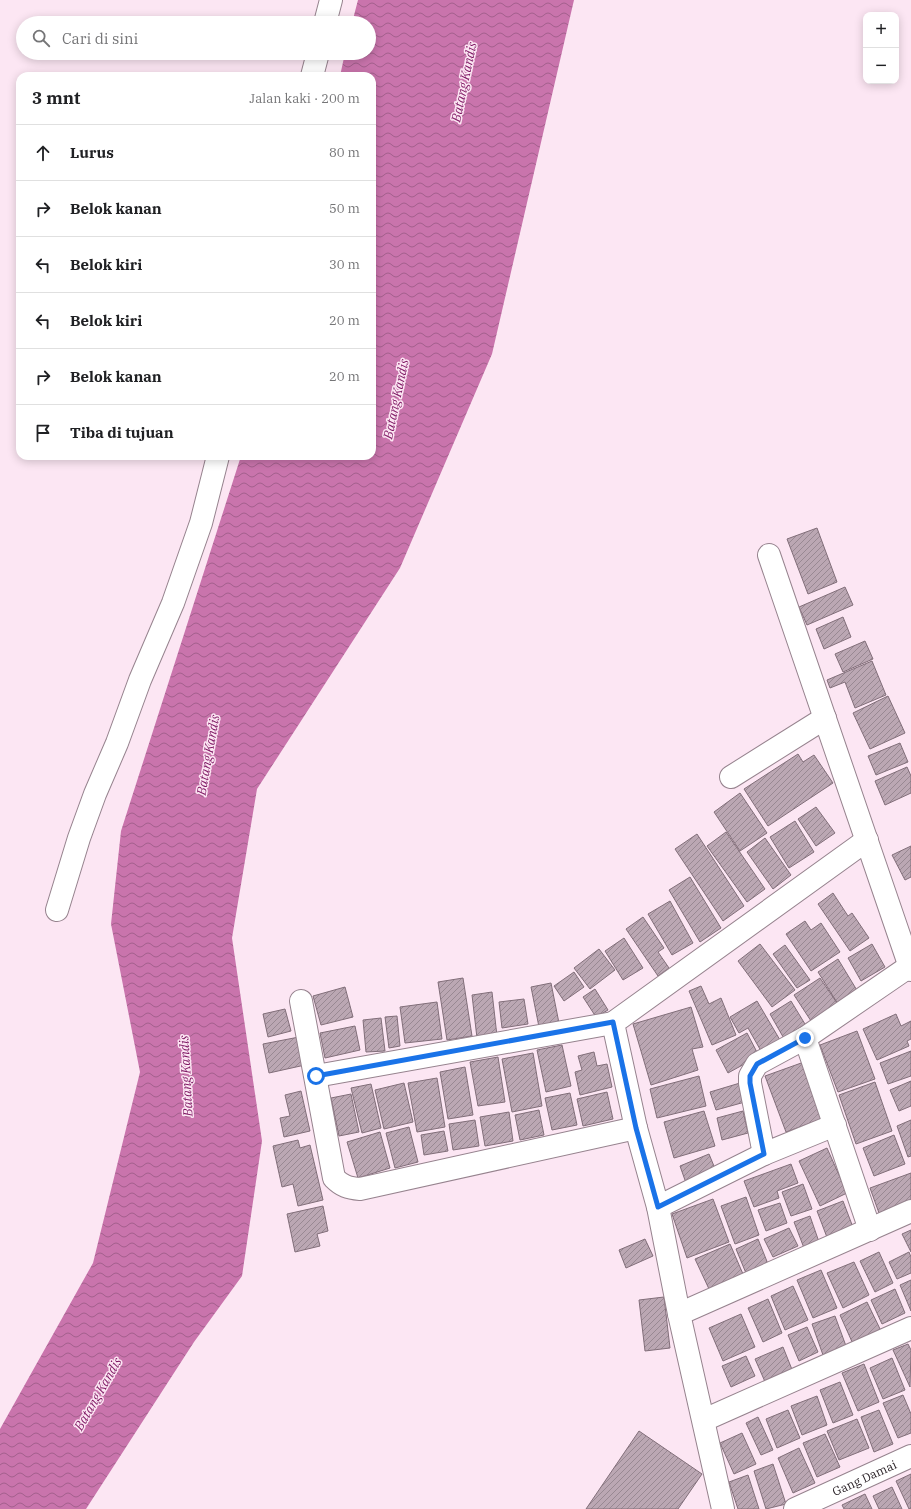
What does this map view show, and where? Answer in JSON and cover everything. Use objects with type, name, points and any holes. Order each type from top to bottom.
[{"type":"street","points":[[327,16],[331,0]]},
{"type":"street","points":[[313,72],[316,60]]},
{"type":"street","points":[[57,910],[79,838],[95,794],[117,743],[140,680],[173,603],[201,523],[217,460]]},
{"type":"street","points":[[764,1154],[750,1083],[750,1076],[757,1064],[805,1038],[910,968],[769,555]]},
{"type":"street","points":[[731,777],[825,718]]},
{"type":"street","points":[[316,1076],[613,1022],[867,840]]},
{"type":"street","points":[[301,1001],[334,1178],[341,1185],[349,1188],[360,1189],[636,1128]]},
{"type":"street","points":[[613,1022],[636,1128],[658,1207],[679,1314],[723,1509]]},
{"type":"street","points":[[805,1038],[870,1230]]},
{"type":"street","points":[[658,1207],[764,1154],[835,1125]]},
{"type":"street","points":[[679,1314],[911,1211]]},
{"type":"street","points":[[704,1420],[911,1328]]},
{"type":"street","name":"Gang Damai","points":[[795,1509],[911,1456]]},
{"type":"water","name":"Batang Kandis","points":[[358,0],[574,0],[492,354],[400,568],[257,789],[232,938],[262,1141],[242,1276],[194,1342],[86,1509],[0,1509],[0,1429],[93,1263],[140,1072],[111,924],[121,831],[240,460],[376,460],[376,72],[341,72],[343,60],[376,60],[376,16],[354,16]]},
{"type":"building","points":[[817,528],[837,582],[808,594],[787,539]]},
{"type":"building","points":[[845,587],[853,605],[807,625],[799,607]]},
{"type":"building","points":[[843,617],[851,637],[824,649],[816,629]]},
{"type":"building","points":[[865,641],[873,659],[843,672],[835,654]]},
{"type":"building","points":[[872,661],[886,695],[855,708],[845,682],[830,688],[827,680]]},
{"type":"building","points":[[888,696],[905,733],[870,749],[853,713]]},
{"type":"building","points":[[900,743],[908,762],[876,775],[868,756]]},
{"type":"building","points":[[798,754],[803,762],[814,755],[833,783],[768,826],[744,789]]},
{"type":"building","points":[[907,767],[911,776],[911,793],[885,805],[875,781]]},
{"type":"building","points":[[740,793],[767,833],[740,851],[714,812]]},
{"type":"building","points":[[816,807],[835,833],[816,846],[798,819]]},
{"type":"building","points":[[795,821],[814,852],[789,868],[770,837]]},
{"type":"building","points":[[726,832],[765,889],[747,902],[707,846]]},
{"type":"building","points":[[697,834],[744,906],[723,921],[675,849]]},
{"type":"building","points":[[765,838],[791,875],[773,889],[747,852]]},
{"type":"building","points":[[911,846],[911,877],[905,880],[892,855]]},
{"type":"building","points":[[690,877],[721,928],[700,942],[669,890]]},
{"type":"building","points":[[833,893],[848,916],[852,913],[869,938],[850,951],[818,904]]},
{"type":"building","points":[[670,901],[693,943],[672,955],[648,914]]},
{"type":"building","points":[[643,917],[664,948],[658,952],[669,968],[658,976],[626,929]]},
{"type":"building","points":[[805,921],[811,930],[821,923],[840,952],[811,971],[786,934]]},
{"type":"building","points":[[624,938],[643,968],[623,980],[605,951]]},
{"type":"building","points":[[760,944],[795,990],[772,1007],[738,961]]},
{"type":"building","points":[[872,944],[885,967],[861,981],[848,958]]},
{"type":"building","points":[[785,945],[810,980],[797,988],[773,954]]},
{"type":"building","points":[[599,949],[615,970],[590,989],[574,968]]},
{"type":"building","points":[[838,959],[858,992],[838,1004],[818,972]]},
{"type":"building","points":[[574,972],[584,987],[564,1001],[554,986]]},
{"type":"building","points":[[463,978],[472,1036],[447,1040],[438,982]]},
{"type":"building","points":[[820,978],[839,1006],[813,1024],[794,995]]},
{"type":"building","points":[[551,983],[559,1023],[539,1027],[531,987]]},
{"type":"building","points":[[701,986],[709,1004],[721,998],[736,1035],[712,1045],[689,991]]},
{"type":"building","points":[[345,987],[353,1017],[321,1025],[313,996]]},
{"type":"building","points":[[595,989],[608,1010],[596,1017],[583,997]]},
{"type":"building","points":[[492,992],[497,1036],[477,1038],[472,995]]},
{"type":"building","points":[[524,999],[528,1024],[502,1028],[499,1002]]},
{"type":"building","points":[[757,1001],[780,1040],[761,1051],[748,1028],[739,1033],[730,1017]]},
{"type":"building","points":[[791,1001],[808,1029],[786,1042],[770,1014]]},
{"type":"building","points":[[437,1002],[442,1039],[405,1043],[400,1007]]},
{"type":"building","points":[[691,1007],[703,1047],[692,1049],[698,1070],[651,1085],[633,1024]]},
{"type":"building","points":[[285,1009],[291,1031],[268,1037],[263,1014]]},
{"type":"building","points":[[896,1014],[901,1026],[911,1021],[911,1039],[907,1041],[909,1046],[877,1060],[863,1029]]},
{"type":"building","points":[[397,1016],[400,1046],[389,1048],[385,1017]]},
{"type":"building","points":[[381,1018],[385,1051],[366,1052],[363,1020]]},
{"type":"building","points":[[355,1026],[360,1050],[325,1058],[320,1033]]},
{"type":"building","points":[[857,1031],[875,1079],[838,1092],[820,1045]]},
{"type":"building","points":[[747,1033],[759,1056],[728,1073],[716,1050]]},
{"type":"building","points":[[299,1037],[305,1065],[269,1073],[263,1044]]},
{"type":"building","points":[[562,1045],[571,1086],[546,1092],[537,1050]]},
{"type":"building","points":[[911,1051],[911,1076],[888,1084],[880,1063]]},
{"type":"building","points":[[594,1052],[597,1066],[607,1064],[612,1087],[580,1095],[575,1072],[582,1070],[578,1056]]},
{"type":"building","points":[[533,1053],[542,1106],[512,1112],[502,1059]]},
{"type":"building","points":[[498,1057],[505,1102],[478,1106],[470,1062]]},
{"type":"building","points":[[804,1062],[824,1118],[786,1132],[765,1076]]},
{"type":"building","points":[[465,1067],[473,1115],[448,1119],[440,1072]]},
{"type":"building","points":[[699,1076],[706,1106],[657,1118],[650,1089]]},
{"type":"building","points":[[437,1078],[445,1127],[417,1132],[408,1083]]},
{"type":"building","points":[[911,1081],[911,1106],[899,1111],[890,1090]]},
{"type":"building","points":[[875,1082],[892,1131],[856,1144],[839,1095]]},
{"type":"building","points":[[404,1083],[413,1122],[384,1129],[375,1090]]},
{"type":"building","points":[[740,1083],[745,1102],[716,1110],[710,1092]]},
{"type":"building","points":[[371,1084],[381,1128],[362,1133],[351,1088]]},
{"type":"building","points":[[301,1091],[310,1131],[284,1137],[280,1118],[290,1116],[285,1095]]},
{"type":"building","points":[[607,1092],[613,1119],[583,1126],[577,1099]]},
{"type":"building","points":[[570,1093],[577,1125],[552,1130],[545,1098]]},
{"type":"building","points":[[351,1094],[359,1132],[339,1136],[331,1098]]},
{"type":"building","points":[[539,1110],[544,1135],[520,1140],[515,1115]]},
{"type":"building","points":[[704,1111],[715,1146],[674,1158],[664,1122]]},
{"type":"building","points":[[743,1111],[748,1133],[722,1140],[717,1118]]},
{"type":"building","points":[[509,1112],[513,1141],[485,1146],[480,1117]]},
{"type":"building","points":[[475,1120],[479,1146],[453,1150],[449,1124]]},
{"type":"building","points":[[911,1120],[911,1156],[908,1157],[897,1126]]},
{"type":"building","points":[[409,1127],[418,1162],[395,1168],[386,1133]]},
{"type":"building","points":[[444,1131],[448,1151],[424,1155],[421,1135]]},
{"type":"building","points":[[380,1132],[390,1168],[358,1178],[347,1142]]},
{"type":"building","points":[[894,1135],[905,1164],[874,1176],[863,1148]]},
{"type":"building","points":[[298,1140],[300,1148],[310,1145],[323,1200],[298,1206],[293,1184],[282,1187],[273,1146]]},
{"type":"building","points":[[827,1148],[847,1193],[820,1206],[799,1161]]},
{"type":"building","points":[[709,1154],[716,1171],[686,1183],[680,1166]]},
{"type":"building","points":[[791,1164],[798,1183],[777,1191],[779,1198],[754,1207],[744,1181]]},
{"type":"building","points":[[911,1173],[911,1201],[879,1213],[870,1188]]},
{"type":"building","points":[[803,1184],[812,1209],[791,1216],[782,1192]]},
{"type":"building","points":[[746,1197],[759,1235],[735,1244],[721,1206]]},
{"type":"building","points":[[713,1199],[729,1242],[687,1258],[672,1214]]},
{"type":"building","points":[[843,1201],[854,1230],[828,1240],[817,1211]]},
{"type":"building","points":[[780,1203],[787,1223],[766,1231],[758,1210]]},
{"type":"building","points":[[323,1206],[328,1231],[317,1234],[320,1246],[295,1252],[287,1214]]},
{"type":"building","points":[[810,1216],[819,1242],[804,1248],[794,1222]]},
{"type":"building","points":[[789,1228],[798,1246],[773,1257],[764,1239]]},
{"type":"building","points":[[911,1230],[911,1252],[902,1234]]},
{"type":"building","points":[[645,1239],[653,1256],[626,1268],[619,1250]]},
{"type":"building","points":[[758,1239],[770,1269],[748,1278],[736,1249]]},
{"type":"building","points":[[730,1244],[743,1274],[709,1289],[695,1259]]},
{"type":"building","points":[[879,1252],[893,1283],[875,1292],[860,1261]]},
{"type":"building","points":[[909,1252],[911,1257],[911,1273],[897,1279],[889,1262]]},
{"type":"building","points":[[854,1262],[869,1295],[843,1308],[827,1273]]},
{"type":"building","points":[[821,1270],[837,1308],[813,1318],[797,1280]]},
{"type":"building","points":[[911,1280],[911,1311],[900,1285]]},
{"type":"building","points":[[793,1286],[808,1320],[785,1330],[771,1296]]},
{"type":"building","points":[[895,1289],[905,1313],[882,1324],[871,1300]]},
{"type":"building","points":[[664,1297],[670,1348],[645,1351],[639,1300]]},
{"type":"building","points":[[768,1299],[782,1333],[763,1342],[748,1308]]},
{"type":"building","points":[[867,1302],[881,1331],[853,1344],[840,1315]]},
{"type":"building","points":[[741,1314],[755,1347],[723,1361],[709,1328]]},
{"type":"building","points":[[835,1316],[846,1346],[823,1355],[812,1324]]},
{"type":"building","points":[[807,1327],[818,1352],[799,1361],[788,1335]]},
{"type":"building","points":[[908,1344],[911,1350],[910,1387],[893,1350]]},
{"type":"building","points":[[783,1347],[793,1372],[766,1384],[755,1359]]},
{"type":"building","points":[[746,1356],[755,1376],[731,1387],[722,1366]]},
{"type":"building","points":[[892,1358],[905,1390],[883,1399],[870,1368]]},
{"type":"building","points":[[864,1364],[879,1402],[858,1411],[842,1373]]},
{"type":"building","points":[[840,1382],[853,1415],[833,1423],[820,1390]]},
{"type":"building","points":[[903,1395],[911,1414],[911,1433],[898,1438],[883,1403]]},
{"type":"building","points":[[817,1396],[827,1425],[802,1435],[791,1406]]},
{"type":"building","points":[[788,1410],[800,1438],[777,1448],[766,1419]]},
{"type":"building","points":[[879,1410],[893,1444],[874,1452],[861,1417]]},
{"type":"building","points":[[758,1417],[773,1450],[761,1455],[746,1423]]},
{"type":"building","points":[[857,1419],[869,1448],[839,1460],[827,1431]]},
{"type":"building","points":[[639,1431],[702,1474],[678,1509],[586,1509]]},
{"type":"building","points":[[742,1433],[756,1464],[734,1474],[720,1443]]},
{"type":"building","points":[[825,1434],[840,1467],[817,1477],[803,1443]]},
{"type":"building","points":[[799,1448],[815,1483],[793,1493],[778,1458]]},
{"type":"building","points":[[773,1464],[786,1504],[766,1509],[754,1471]]},
{"type":"building","points":[[911,1474],[911,1509],[909,1509],[896,1481]]},
{"type":"building","points":[[748,1475],[759,1509],[738,1509],[729,1482]]},
{"type":"building","points":[[892,1487],[902,1509],[879,1509],[873,1496]]},
{"type":"building","points":[[865,1494],[872,1509],[844,1509],[842,1505]]},
{"type":"route","points":[[316,1076],[613,1022],[636,1128],[658,1207],[764,1154],[750,1083],[750,1076],[757,1064],[805,1038]]}]
